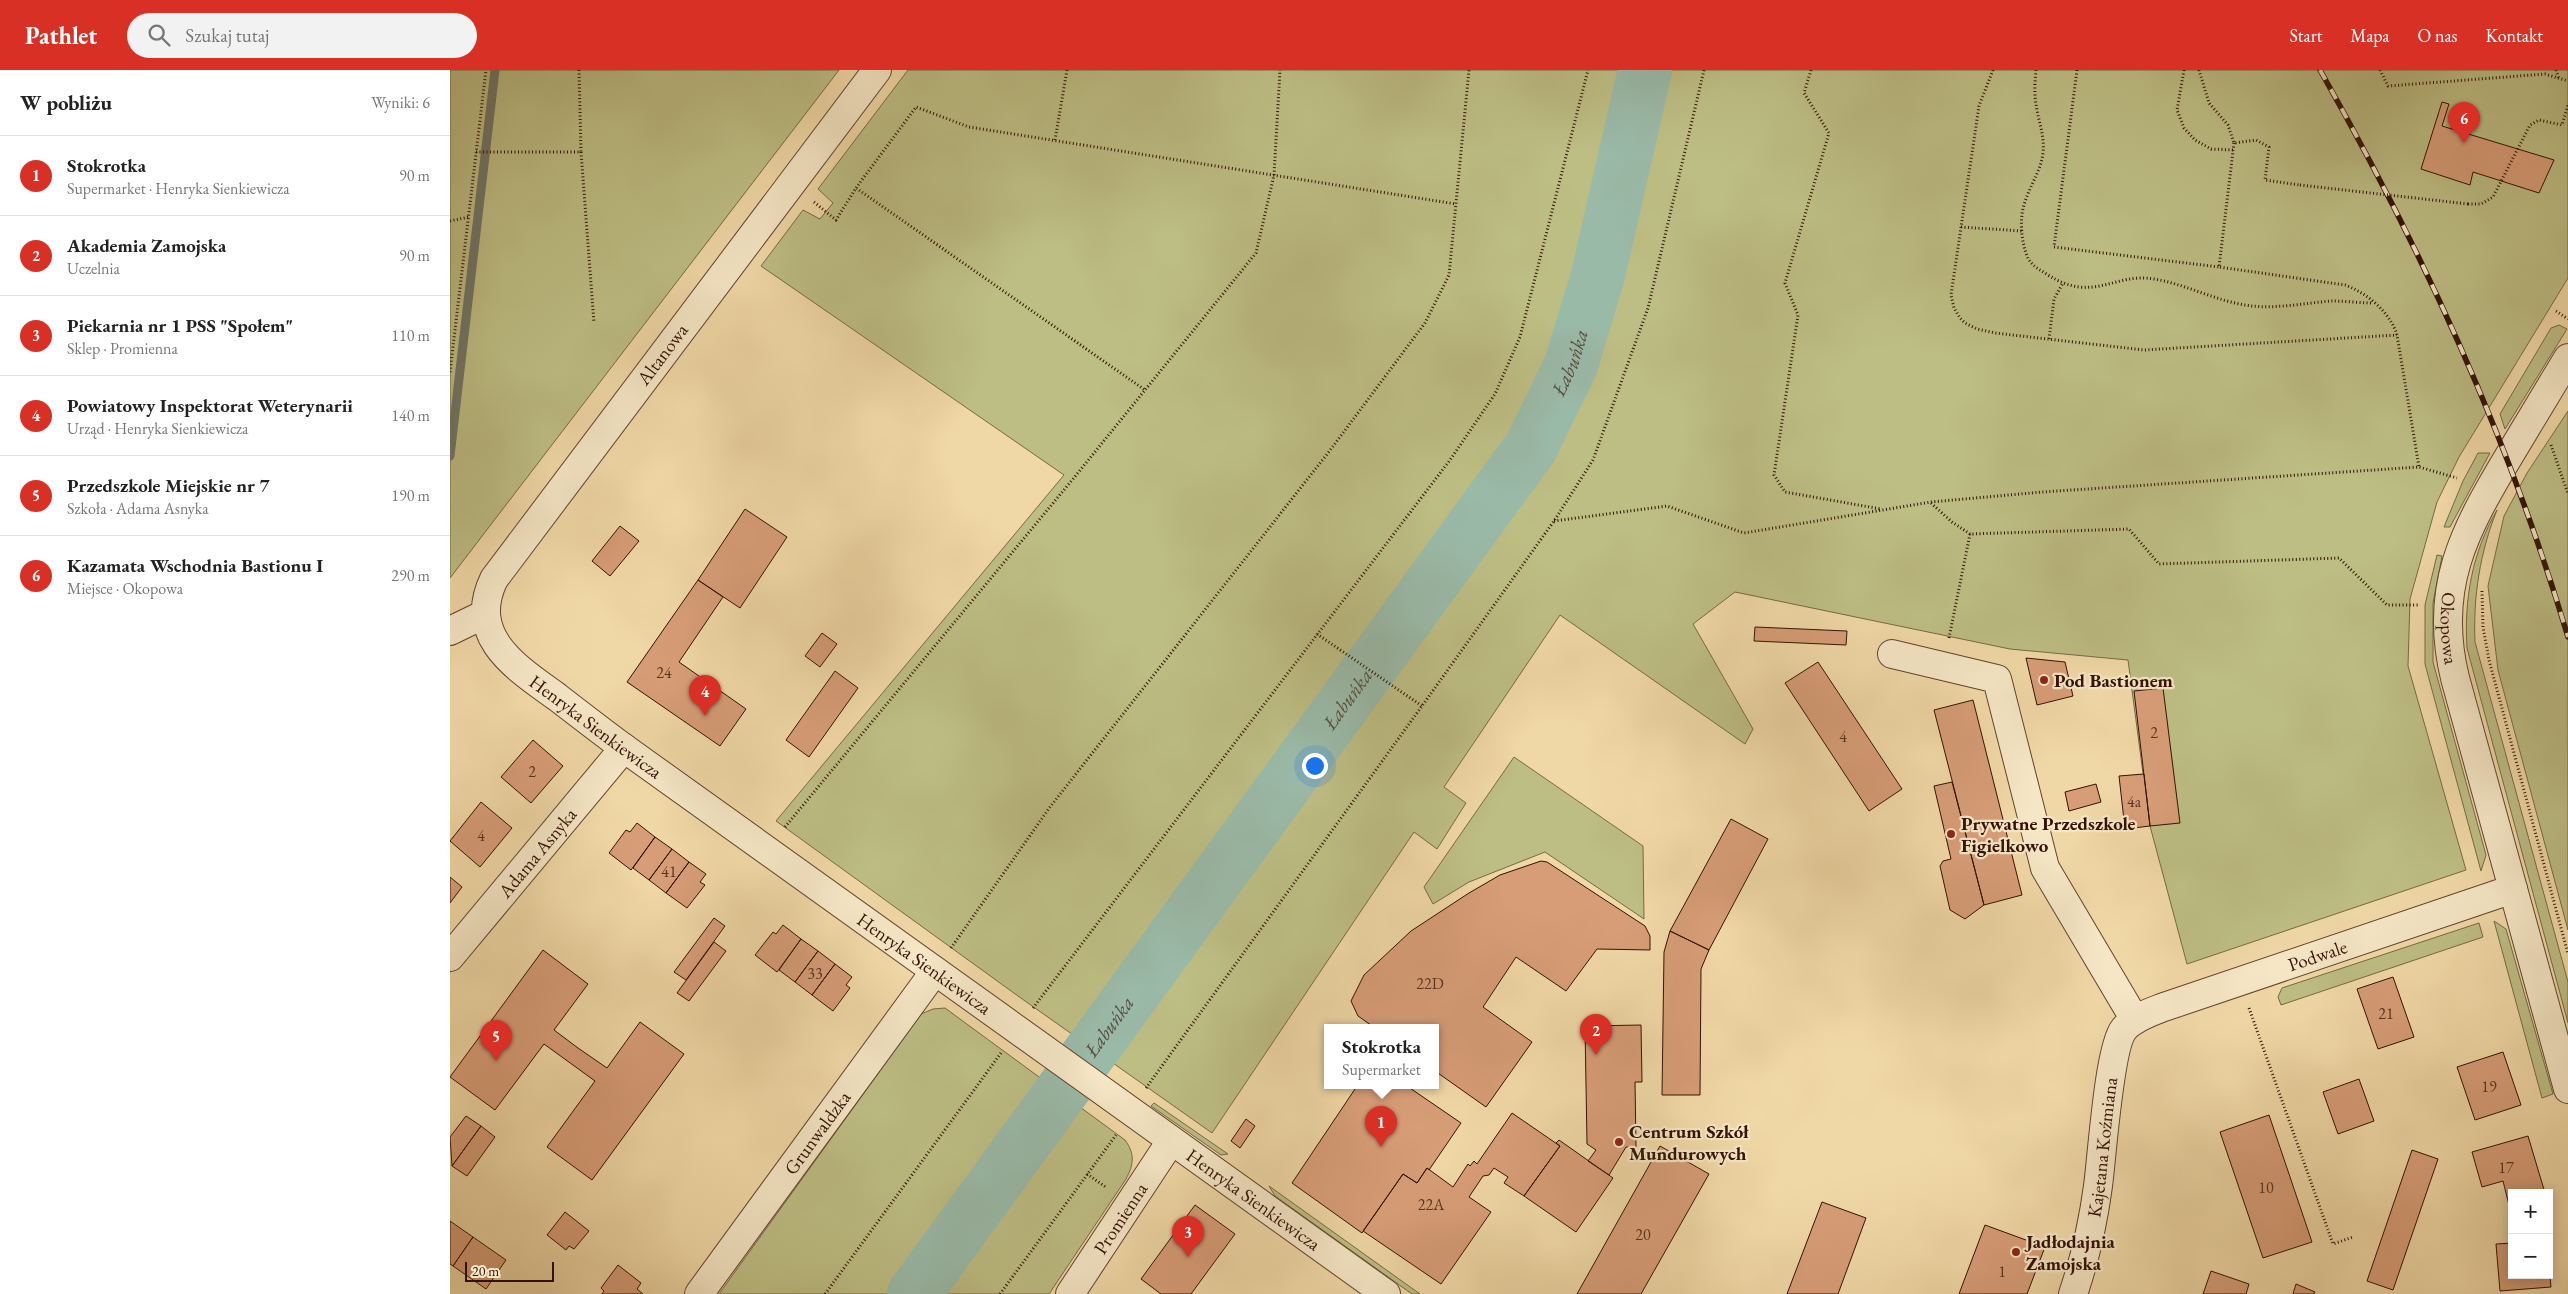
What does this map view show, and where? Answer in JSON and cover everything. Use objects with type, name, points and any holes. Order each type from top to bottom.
[{"type":"street","name":"Altanowa","points":[[486,614],[490,588],[499,573],[877,70]]},
{"type":"street","name":"Okopowa","points":[[2568,358],[2470,525],[2456,559],[2449,601],[2450,660],[2568,1089]]},
{"type":"street","points":[[450,631],[486,614]]},
{"type":"street","name":"Henryka Sienkiewicza","points":[[486,614],[490,631],[500,651],[518,669],[624,748],[940,964],[1044,1050],[1386,1294]]},
{"type":"street","points":[[1892,654],[1997,679],[2045,868],[2129,1025]]},
{"type":"street","name":"Adama Asnyka","points":[[450,957],[624,748]]},
{"type":"street","name":"Podwale","points":[[2129,1025],[2164,1007],[2513,889]]},
{"type":"street","name":"Grunwaldzka","points":[[699,1294],[940,964]]},
{"type":"street","name":"Kajetana Koźmiana","points":[[2074,1294],[2089,1238],[2111,1075],[2119,1039],[2129,1025]]},
{"type":"street","name":"Promienna","points":[[1070,1294],[1171,1141]]},
{"type":"path","points":[[450,372],[486,70]]},
{"type":"path","points":[[579,70],[581,152],[594,323]]},
{"type":"path","points":[[1056,140],[1067,70]]},
{"type":"path","points":[[784,828],[1256,253],[1274,175],[1280,70]]},
{"type":"path","points":[[940,964],[1050,807],[1328,453],[1425,323],[1449,275],[1469,70]]},
{"type":"path","points":[[1028,1015],[1450,460],[1495,394],[1520,337],[1588,70]]},
{"type":"path","points":[[1144,1091],[1554,521],[1593,460],[1648,308],[1704,70]]},
{"type":"path","points":[[1811,70],[1804,93],[1829,132],[1785,283],[1798,315],[1774,475],[1785,492],[1886,510]]},
{"type":"path","points":[[1993,70],[1979,106],[1952,296],[1954,308],[1960,318],[1972,327],[1986,331],[2144,350],[2396,335]]},
{"type":"path","points":[[2036,70],[2036,102],[2044,141],[2037,175],[2024,205],[2022,231],[2024,248],[2029,260],[2036,268],[2063,282],[2090,288],[2152,278],[2226,301],[2257,307],[2334,301],[2373,303]]},
{"type":"path","points":[[2076,70],[2054,247],[2220,267],[2345,285],[2353,288],[2388,316],[2396,335],[2419,467]]},
{"type":"path","points":[[2184,70],[2177,110],[2184,128],[2196,140],[2211,149],[2233,150]]},
{"type":"path","points":[[2199,70],[2209,103],[2228,125],[2234,144],[2220,267]]},
{"type":"path","points":[[2380,70],[2388,86],[2545,74],[2568,81]]},
{"type":"path","points":[[2556,70],[2559,79]]},
{"type":"path","points":[[2234,144],[2256,140],[2269,147],[2265,180],[2481,204],[2493,197],[2530,125],[2539,120],[2562,125],[2568,104]]},
{"type":"path","points":[[791,184],[836,220],[856,188],[916,107],[969,127],[1456,204]]},
{"type":"path","points":[[476,152],[581,152]]},
{"type":"path","points":[[856,188],[1145,390]]},
{"type":"path","points":[[450,221],[468,217]]},
{"type":"path","points":[[1961,227],[2022,231]]},
{"type":"path","points":[[2049,339],[2054,299],[2063,282]]},
{"type":"path","points":[[2556,311],[2568,319]]},
{"type":"path","points":[[2549,441],[2568,494]]},
{"type":"path","points":[[1554,521],[1667,506],[1744,533],[1931,502],[2042,492],[2419,467],[2457,478]]},
{"type":"path","points":[[1931,502],[1952,522],[1970,534],[2129,529],[2159,564],[2340,558],[2387,605],[2419,604]]},
{"type":"path","points":[[1943,666],[1970,534]]},
{"type":"path","points":[[2482,588],[2483,627],[2489,660],[2568,954]]},
{"type":"path","points":[[1317,634],[1422,706]]},
{"type":"path","points":[[2248,1005],[2333,1244],[2353,1237]]},
{"type":"path","points":[[825,1294],[1006,1047]]},
{"type":"path","points":[[1000,1294],[1117,1134],[1116,1126]]},
{"type":"path","points":[[1087,1174],[1109,1190]]},
{"type":"green space","points":[[450,70],[839,70],[450,578]]},
{"type":"green space","points":[[908,70],[2568,70],[2568,278],[2459,457],[2437,502],[2410,599],[2408,666],[2466,870],[2187,964],[2150,826],[2128,660],[2010,649],[1735,592],[1693,624],[1753,729],[1745,744],[1560,615],[1444,787],[1466,803],[1437,849],[1414,832],[1212,1133],[776,821],[1064,475],[761,266],[803,210],[820,219],[833,203],[818,189]]},
{"type":"green space","points":[[2559,325],[2567,329],[2505,429],[2500,414],[2551,328]]},
{"type":"green space","points":[[2568,411],[2568,930],[2498,670],[2488,586],[2504,516],[2527,473]]},
{"type":"green space","points":[[2478,453],[2490,453],[2450,527],[2444,527],[2463,481]]},
{"type":"green space","points":[[2497,510],[2486,542],[2479,575],[2475,608],[2475,642],[2568,982],[2568,1023],[2467,648],[2467,612],[2472,577],[2481,543]]},
{"type":"green space","points":[[2437,555],[2442,556],[2433,603],[2433,662],[2486,855],[2481,871],[2425,664],[2425,605]]},
{"type":"green space","points":[[1514,757],[1643,846],[1644,919],[1545,852],[1469,882],[1433,904],[1424,887]]},
{"type":"green space","points":[[2494,921],[2506,929],[2553,1094],[2542,1098]]},
{"type":"green space","points":[[2479,923],[2483,937],[2281,1005],[2278,997],[2282,988]]},
{"type":"green space","points":[[945,1008],[1125,1140],[1131,1150],[1132,1164],[1126,1179],[1049,1294],[719,1294],[921,1014],[933,1009]]},
{"type":"green space","points":[[1154,1103],[1228,1154],[1221,1155],[1151,1106]]},
{"type":"green space","points":[[1269,1186],[1420,1294],[1412,1294],[1275,1196]]},
{"type":"building","points":[[2442,102],[2449,104],[2442,126],[2554,160],[2539,193],[2473,172],[2470,185],[2421,169]]},
{"type":"building","points":[[745,509],[787,537],[740,608],[698,580]]},
{"type":"building","points":[[620,526],[639,541],[610,576],[592,561]]},
{"type":"building","points":[[698,580],[723,597],[679,662],[746,709],[720,746],[627,682]]},
{"type":"building","points":[[1755,627],[1847,631],[1846,645],[1754,641]]},
{"type":"building","points":[[822,633],[837,644],[820,667],[805,656]]},
{"type":"building","points":[[2026,658],[2065,662],[2073,696],[2037,705]]},
{"type":"building","points":[[1818,662],[1902,789],[1869,811],[1785,683]]},
{"type":"building","points":[[835,671],[858,688],[809,757],[786,740]]},
{"type":"building","points":[[2163,688],[2180,823],[2150,826],[2134,691]]},
{"type":"building","points":[[1973,700],[2022,895],[1984,905],[1934,710]]},
{"type":"building","points":[[533,740],[563,766],[531,803],[501,777]]},
{"type":"building","points":[[2144,774],[2150,826],[2125,829],[2119,776]]},
{"type":"building","points":[[1952,782],[1984,905],[1965,919],[1950,910],[1940,866],[1943,861],[1951,859],[1934,786]]},
{"type":"building","points":[[2096,784],[2101,802],[2069,811],[2065,792]]},
{"type":"building","points":[[481,802],[512,828],[480,867],[450,841]]},
{"type":"building","points":[[1731,819],[1768,839],[1709,950],[1670,931]]},
{"type":"building","points":[[637,823],[655,837],[631,870],[609,853],[626,830],[630,832]]},
{"type":"building","points":[[655,837],[672,849],[649,880],[633,868]]},
{"type":"building","points":[[672,849],[689,862],[666,893],[649,880]]},
{"type":"building","points":[[1541,861],[1547,862],[1645,926],[1650,936],[1650,950],[1597,949],[1566,991],[1516,957],[1483,1007],[1532,1042],[1486,1107],[1439,1074],[1439,1024],[1369,1024],[1358,1016],[1351,1001],[1364,975],[1411,931],[1500,875]]},
{"type":"building","points":[[689,862],[706,874],[700,882],[705,885],[687,908],[666,893]]},
{"type":"building","points":[[450,877],[462,887],[450,903]]},
{"type":"building","points":[[714,918],[725,926],[686,980],[674,972]]},
{"type":"building","points":[[783,925],[801,939],[777,972],[755,955],[773,932],[776,934]]},
{"type":"building","points":[[1670,931],[1709,950],[1701,969],[1700,1095],[1662,1095],[1664,952]]},
{"type":"building","points":[[801,939],[818,951],[795,982],[779,970]]},
{"type":"building","points":[[714,942],[726,951],[689,1001],[677,993]]},
{"type":"building","points":[[543,950],[588,984],[554,1030],[578,1048],[607,1068],[640,1022],[684,1054],[592,1180],[547,1147],[595,1081],[544,1044],[495,1110],[450,1077]]},
{"type":"building","points":[[818,951],[835,964],[812,995],[795,982]]},
{"type":"building","points":[[835,964],[852,977],[846,985],[850,988],[833,1011],[812,995]]},
{"type":"building","points":[[2393,977],[2414,1037],[2378,1049],[2357,989]]},
{"type":"building","points":[[1641,1025],[1642,1082],[1635,1082],[1636,1147],[1626,1147],[1609,1175],[1588,1161],[1596,1150],[1587,1144],[1585,1026]]},
{"type":"building","points":[[2503,1052],[2521,1105],[2475,1120],[2457,1067]]},
{"type":"building","points":[[2359,1079],[2374,1121],[2338,1134],[2323,1092]]},
{"type":"building","points":[[1355,1089],[1411,1089],[1461,1123],[1429,1170],[1427,1168],[1417,1183],[1403,1174],[1362,1233],[1292,1183]]},
{"type":"building","points":[[1512,1113],[1560,1146],[1524,1196],[1504,1183],[1508,1177],[1494,1168],[1489,1175],[1483,1176],[1469,1197],[1491,1212],[1441,1284],[1363,1231],[1403,1174],[1417,1183],[1427,1168],[1453,1187],[1468,1164],[1470,1166],[1474,1161],[1477,1164]]},
{"type":"building","points":[[2269,1115],[2312,1242],[2263,1258],[2220,1132]]},
{"type":"building","points":[[466,1116],[481,1126],[452,1166],[450,1137]]},
{"type":"building","points":[[1246,1119],[1255,1126],[1240,1148],[1231,1141]]},
{"type":"building","points":[[481,1126],[495,1137],[467,1176],[452,1166]]},
{"type":"building","points":[[2528,1136],[2544,1189],[2508,1189],[2508,1201],[2503,1181],[2482,1187],[2472,1152]]},
{"type":"building","points":[[1559,1140],[1613,1178],[1576,1232],[1524,1196],[1560,1146],[1556,1143]]},
{"type":"building","points":[[1660,1146],[1709,1174],[1641,1294],[1577,1294]]},
{"type":"building","points":[[2412,1150],[2438,1159],[2393,1290],[2367,1281]]},
{"type":"building","points":[[1822,1202],[1866,1218],[1838,1294],[1787,1294]]},
{"type":"building","points":[[1195,1205],[1235,1234],[1191,1294],[1161,1294],[1141,1279]]},
{"type":"building","points":[[565,1212],[589,1231],[574,1249],[569,1246],[566,1250],[547,1235]]},
{"type":"building","points":[[450,1221],[473,1237],[453,1266],[450,1264]]},
{"type":"building","points":[[1985,1225],[2045,1247],[2027,1294],[1959,1294]]},
{"type":"building","points":[[473,1237],[506,1260],[486,1289],[453,1266]]},
{"type":"building","points":[[2508,1243],[2508,1279],[2550,1279],[2551,1287],[2500,1291],[2496,1244]]},
{"type":"building","points":[[618,1265],[641,1283],[637,1289],[643,1294],[602,1294],[604,1291],[601,1288]]},
{"type":"building","points":[[2211,1271],[2249,1284],[2246,1294],[2203,1294]]},
{"type":"building","points":[[2296,1284],[2315,1292],[2314,1294],[2293,1294]]},
{"type":"waterway","points":[[450,456],[495,70]]},
{"type":"waterway","name":"Łabuńka","points":[[914,1294],[1531,447],[1571,365],[1598,275],[1645,70]]},
{"type":"railway","points":[[2320,70],[2394,207],[2460,346],[2518,489],[2568,637]]},
{"type":"place","name":"Kazamata Wschodnia Bastionu I","points":[[2464,143]]},
{"type":"place","name":"Pod Bastionem","points":[[2044,680]]},
{"type":"place","name":"Powiatowy Inspektorat Weterynarii","points":[[705,716]]},
{"type":"place","name":"Prywatne Przedszkole Figielkowo","points":[[1951,834]]},
{"type":"place","name":"Akademia Zamojska","points":[[1596,1055]]},
{"type":"place","name":"Przedszkole Miejskie nr 7","points":[[496,1061]]},
{"type":"place","name":"Centrum Szkół Mundurowych","points":[[1619,1142]]},
{"type":"place","name":"Stokrotka","points":[[1381,1147]]},
{"type":"place","name":"Jadłodajnia Zamojska","points":[[2016,1252]]},
{"type":"place","name":"Piekarnia nr 1 PSS \"Społem\"","points":[[1188,1257]]}]
